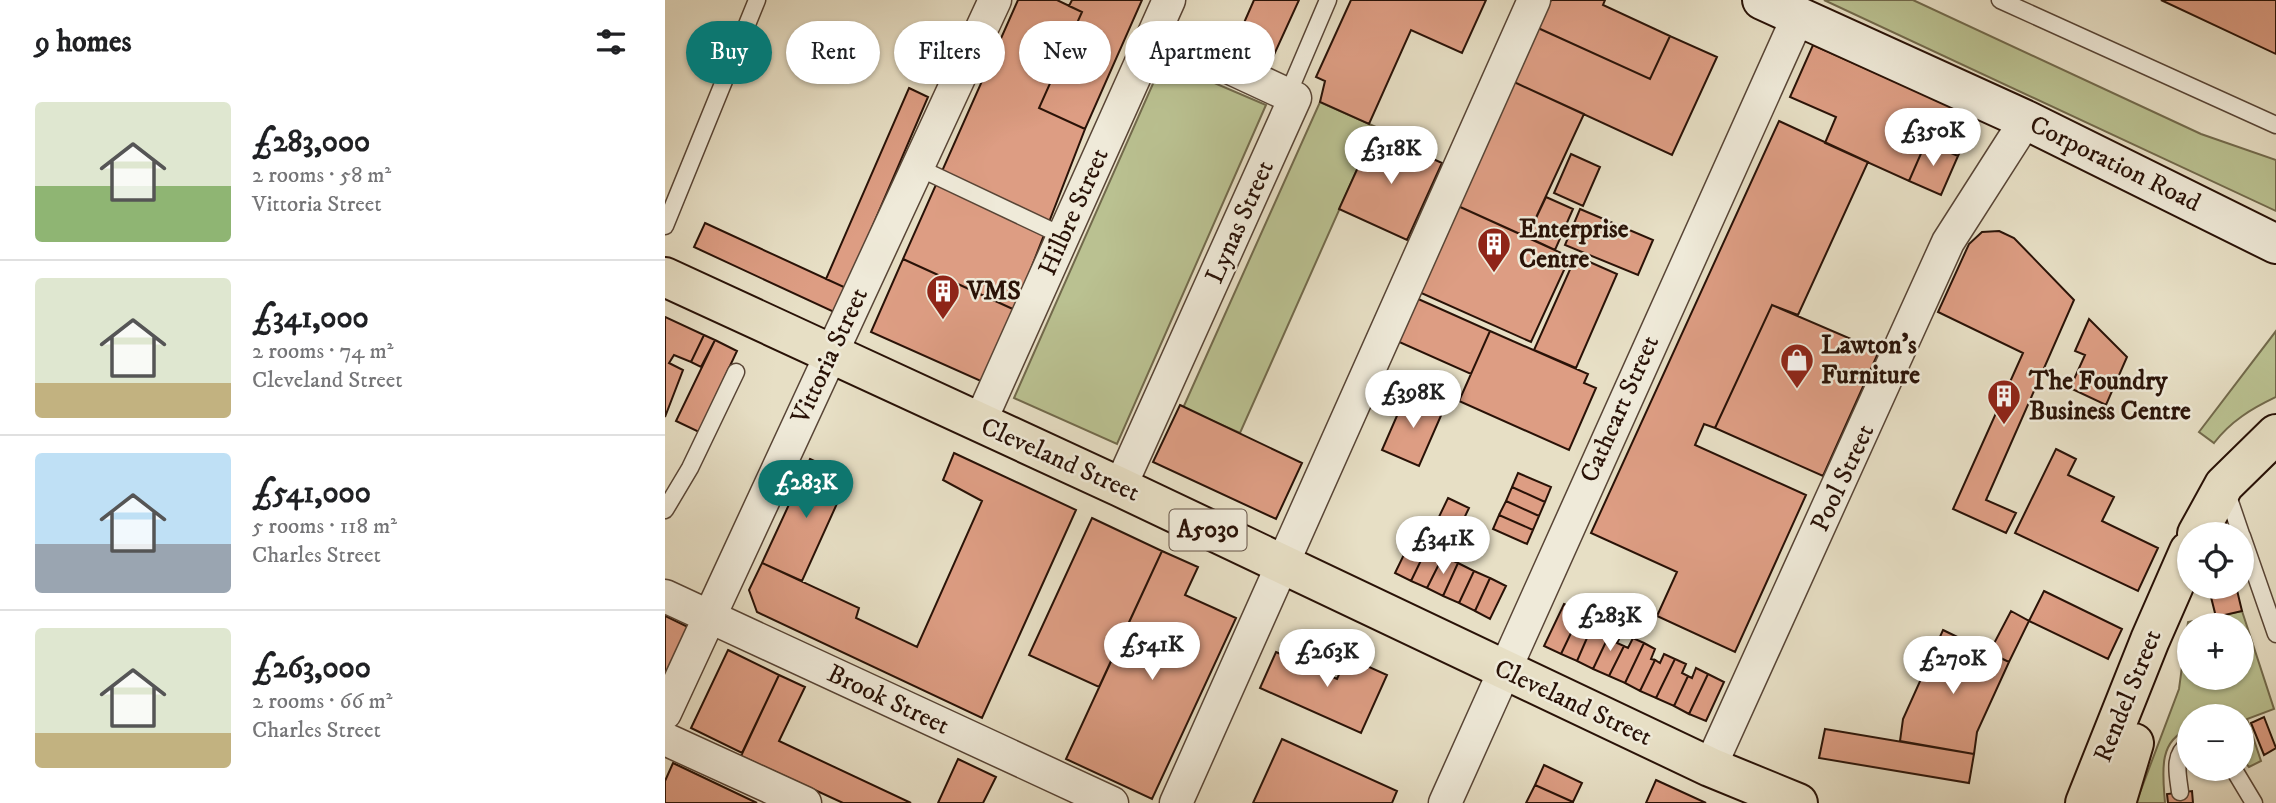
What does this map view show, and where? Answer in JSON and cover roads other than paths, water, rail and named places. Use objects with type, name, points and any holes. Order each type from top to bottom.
[{"type":"main road","name":"Corporation Road","points":[[1762,0],[2026,120],[2276,244]]},
{"type":"main road","name":"Cleveland Street","points":[[665,277],[1120,487],[1710,767],[1798,803]]},
{"type":"main road","points":[[2204,522],[2224,485],[2270,451]]},
{"type":"main road","name":"Rendel Street","points":[[2085,803],[2177,579]]},
{"type":"main road","points":[[2116,803],[2147,703],[2170,595]]},
{"type":"main road","points":[[2064,803],[2078,787],[2113,734]]},
{"type":"street","name":"Vittoria Street","points":[[665,713],[995,0]]},
{"type":"street","name":"Hilbre Street","points":[[1160,21],[1169,0]]},
{"type":"street","points":[[1176,803],[1534,0]]},
{"type":"street","name":"Cathcart Street","points":[[1445,803],[1502,670],[1798,17]]},
{"type":"street","name":"Hilbre Street","points":[[979,424],[1132,84]]},
{"type":"street","points":[[1266,84],[1288,94]]},
{"type":"street","name":"Lynas Street","points":[[1120,487],[1295,98],[1288,94]]},
{"type":"street","name":"Pool Street","points":[[1710,767],[1948,242],[2026,120]]},
{"type":"street","name":"Brook Street","points":[[665,597],[1068,794],[1112,803]]},
{"type":"street","points":[[665,739],[805,803]]},
{"type":"lane","points":[[665,226],[757,0]]},
{"type":"lane","points":[[1288,94],[1328,0]]},
{"type":"lane","points":[[2000,0],[2276,125]]},
{"type":"lane","points":[[917,167],[1063,236]]},
{"type":"lane","points":[[665,510],[689,468],[736,372]]},
{"type":"lane","points":[[2224,485],[2237,522]]},
{"type":"lane","points":[[2254,572],[2276,634]]},
{"type":"lane","points":[[2179,781],[2180,792]]},
{"type":"lane","points":[[2241,781],[2254,803]]},
{"type":"place","name":"Enterprise Centre","points":[[1494,274]]},
{"type":"place","name":"VMS","points":[[943,321]]},
{"type":"place","name":"Lawton's Furniture","points":[[1797,390]]},
{"type":"place","name":"The Foundry Business Centre","points":[[2004,426]]}]
